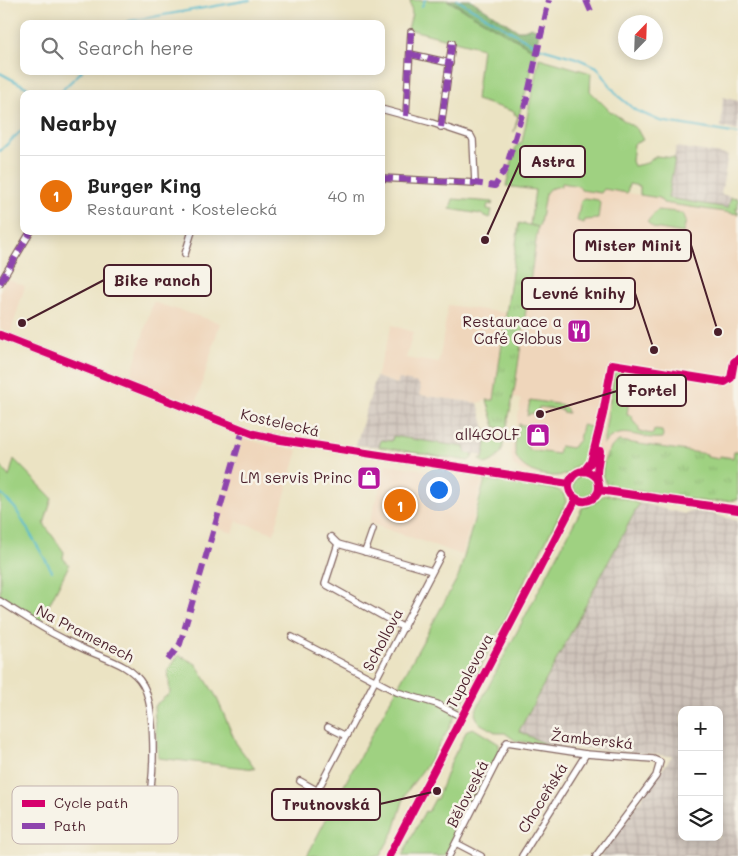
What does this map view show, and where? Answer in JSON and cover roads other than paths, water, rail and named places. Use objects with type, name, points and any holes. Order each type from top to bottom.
[{"type":"main road","name":"Kostelecká","points":[[0,335],[254,434],[281,440],[569,484]]},
{"type":"main road","points":[[581,471],[588,471],[597,478],[599,490],[588,501],[576,499],[571,493],[570,479],[581,471]]},
{"type":"main road","points":[[599,490],[738,510]]},
{"type":"main road","name":"Tupolevova","points":[[389,856],[576,499]]},
{"type":"street","points":[[406,116],[412,32]]},
{"type":"street","points":[[441,127],[452,43]]},
{"type":"street","points":[[410,54],[450,63]]},
{"type":"street","points":[[385,109],[471,136],[473,140],[475,183],[385,178]]},
{"type":"street","points":[[0,283],[29,235]]},
{"type":"street","points":[[185,254],[191,235]]},
{"type":"street","points":[[365,552],[373,529]]},
{"type":"street","points":[[331,537],[338,544],[432,572]]},
{"type":"street","points":[[338,544],[325,584],[404,628]]},
{"type":"street","name":"Schollova","points":[[312,801],[441,556]]},
{"type":"street","name":"Na Pramenech","points":[[0,602],[52,633],[119,664],[132,672],[140,680],[145,688],[150,712],[154,758],[151,786]]},
{"type":"street","points":[[292,637],[375,682],[397,692],[437,704],[462,718]]},
{"type":"street","points":[[328,727],[346,736]]},
{"type":"street","name":"Žamberská","points":[[507,742],[586,754],[653,759],[660,762],[656,776],[596,856]]},
{"type":"street","name":"Běloveská","points":[[449,856],[507,742]]},
{"type":"street","name":"Choceňská","points":[[522,856],[586,754]]},
{"type":"street","points":[[300,781],[318,791]]},
{"type":"street","points":[[456,843],[481,856]]},
{"type":"waterway","points":[[135,20],[250,0]]},
{"type":"waterway","points":[[422,6],[425,0]]},
{"type":"waterway","points":[[457,0],[538,47],[576,58],[597,67],[618,96],[635,110],[660,121],[738,134]]},
{"type":"waterway","points":[[0,73],[32,90]]},
{"type":"waterway","points":[[62,90],[78,75]]},
{"type":"waterway","points":[[0,151],[20,132]]},
{"type":"waterway","points":[[0,493],[15,508],[52,571]]},
{"type":"place","name":"Astra","points":[[485,240]]},
{"type":"place","name":"Bike ranch","points":[[22,323]]},
{"type":"place","name":"Restaurace a Café Globus","points":[[579,331]]},
{"type":"place","name":"Mister Minit","points":[[718,332]]},
{"type":"place","name":"Levné knihy","points":[[654,350]]},
{"type":"place","name":"Fortel","points":[[540,414]]},
{"type":"place","name":"all4GOLF","points":[[538,435]]},
{"type":"place","name":"LM servis Princ","points":[[369,478]]},
{"type":"place","name":"Burger King","points":[[400,505]]},
{"type":"place","name":"Trutnovská","points":[[437,791]]}]
